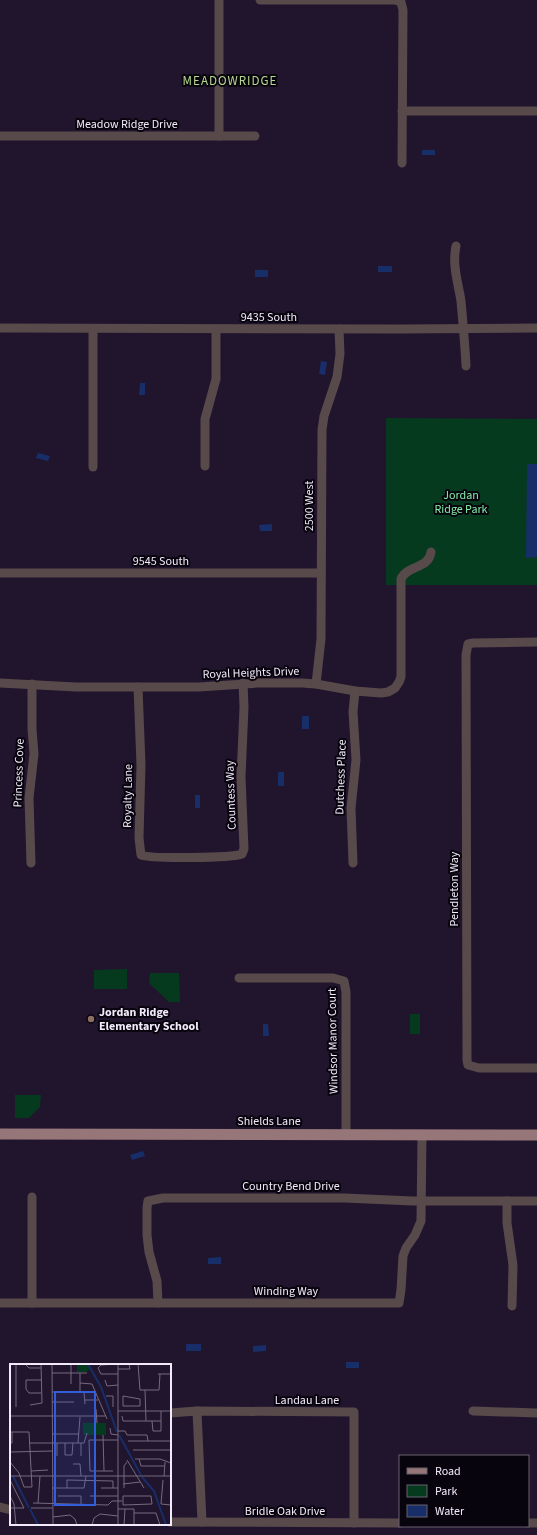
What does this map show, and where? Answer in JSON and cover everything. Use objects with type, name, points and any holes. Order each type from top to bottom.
[{"type":"main road","name":"Shields Lane","points":[[0,1134],[537,1135]]},
{"type":"street","points":[[219,136],[220,0]]},
{"type":"street","points":[[260,0],[395,0],[401,2],[403,10],[402,163]]},
{"type":"street","points":[[402,111],[537,111]]},
{"type":"street","name":"Meadow Ridge Drive","points":[[0,136],[255,136]]},
{"type":"street","points":[[456,246],[454,267],[461,302],[466,366]]},
{"type":"street","name":"9435 South","points":[[0,328],[537,328]]},
{"type":"street","points":[[93,329],[94,467]]},
{"type":"street","points":[[205,466],[205,419],[216,379],[216,329]]},
{"type":"street","name":"2500 West","points":[[316,684],[321,639],[322,430],[326,409],[337,378],[340,354],[339,329]]},
{"type":"street","name":"Royal Heights Drive","points":[[0,683],[76,687],[199,687],[244,683],[316,684],[355,692],[388,692],[395,688],[399,682],[401,672],[401,579],[406,572],[427,562],[431,552]]},
{"type":"street","name":"9545 South","points":[[0,572],[321,573]]},
{"type":"street","name":"Pendleton Way","points":[[537,642],[479,642],[468,644],[466,655],[466,1060],[468,1065],[479,1068],[537,1068]]},
{"type":"street","name":"Countess Way","points":[[191,857],[233,857],[242,854],[244,844],[241,777],[244,683]]},
{"type":"street","name":"Princess Cove","points":[[31,863],[29,798],[34,758],[32,684]]},
{"type":"street","name":"Royalty Lane","points":[[138,687],[141,765],[139,838],[141,855],[147,857],[191,857]]},
{"type":"street","name":"Dutchess Place","points":[[353,863],[351,796],[356,760],[354,712],[355,692]]},
{"type":"street","name":"Windsor Manor Court","points":[[239,978],[333,978],[344,981],[346,992],[346,1134]]},
{"type":"street","name":"Winding Way","points":[[0,1303],[399,1303],[403,1256],[419,1228],[421,1221],[422,1135]]},
{"type":"street","points":[[32,1197],[32,1303]]},
{"type":"street","name":"Country Bend Drive","points":[[158,1303],[157,1281],[148,1243],[146,1208],[148,1200],[163,1198],[345,1198],[421,1201],[537,1201]]},
{"type":"street","points":[[507,1201],[507,1223],[513,1265],[512,1306]]},
{"type":"street","points":[[171,1413],[197,1411],[202,1522]]},
{"type":"street","name":"Landau Lane","points":[[197,1411],[354,1412],[354,1523]]},
{"type":"street","points":[[472,1411],[537,1413]]},
{"type":"street","points":[[0,1507],[10,1510]]},
{"type":"street","name":"Bridle Oak Drive","points":[[171,1522],[399,1523]]},
{"type":"green space","name":"Jordan Ridge Park","points":[[386,418],[537,419],[537,585],[386,585]]},
{"type":"green space","points":[[127,969],[127,989],[94,989],[94,970]]},
{"type":"green space","points":[[150,973],[179,973],[180,1002],[169,1002],[149,983]]},
{"type":"green space","points":[[410,1014],[420,1014],[420,1034],[410,1034]]},
{"type":"green space","points":[[15,1095],[41,1095],[40,1107],[29,1118],[15,1118]]},
{"type":"water","points":[[422,150],[435,150],[435,155],[422,155]]},
{"type":"water","points":[[378,266],[392,266],[392,272],[378,272]]},
{"type":"water","points":[[255,270],[268,270],[268,277],[255,277]]},
{"type":"water","points":[[321,361],[327,362],[325,375],[319,374]]},
{"type":"water","points":[[140,383],[145,383],[145,395],[139,395]]},
{"type":"water","points":[[38,453],[50,456],[48,461],[36,458]]},
{"type":"water","points":[[527,464],[537,464],[537,557],[526,558]]},
{"type":"water","points":[[272,524],[272,531],[260,531],[259,525]]},
{"type":"water","points":[[302,716],[309,716],[309,729],[302,729]]},
{"type":"water","points":[[278,772],[284,772],[284,786],[278,786]]},
{"type":"water","points":[[195,795],[200,795],[200,808],[195,808]]},
{"type":"water","points":[[263,1024],[268,1024],[269,1036],[263,1036]]},
{"type":"water","points":[[143,1151],[145,1156],[132,1160],[130,1155]]},
{"type":"water","points":[[221,1257],[221,1264],[208,1264],[208,1258]]},
{"type":"water","points":[[186,1344],[201,1344],[201,1351],[186,1351]]},
{"type":"water","points":[[266,1345],[266,1351],[253,1352],[253,1346]]},
{"type":"water","points":[[346,1362],[359,1362],[359,1368],[346,1368]]},
{"type":"place","name":"Jordan Ridge Elementary School","points":[[91,1019]]},
{"type":"district","name":"MEADOWRIDGE","points":[[230,81]]}]
